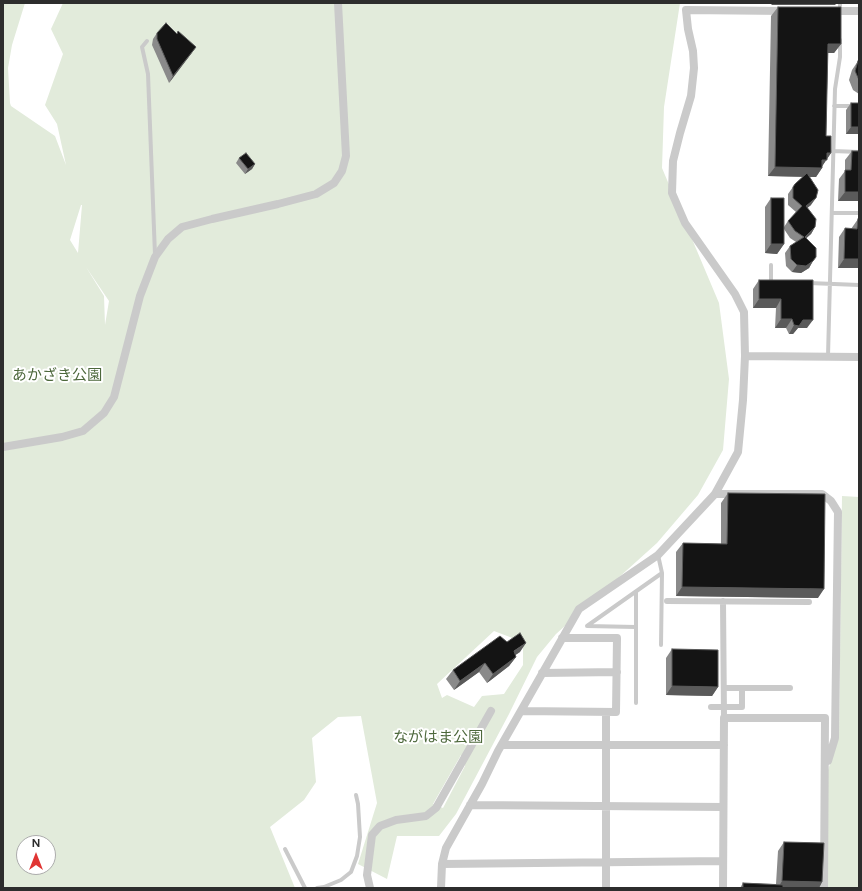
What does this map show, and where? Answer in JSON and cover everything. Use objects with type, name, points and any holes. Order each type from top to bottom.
[{"type":"street","points":[[3,447],[62,437],[83,431],[104,413],[114,397],[140,296],[155,257],[168,239],[182,227],[212,218],[316,194],[334,183],[342,171],[346,156],[338,3]]},
{"type":"street","points":[[441,888],[442,864],[446,848],[520,711],[579,609],[658,555],[715,494],[738,452],[743,400],[744,312],[735,294],[685,223],[672,193],[673,162],[691,96],[694,68],[693,51],[688,29],[686,10],[728,7],[781,7],[795,11]]},
{"type":"street","points":[[825,11],[859,11]]},
{"type":"street","points":[[744,356],[859,357]]},
{"type":"street","points":[[715,494],[822,494],[831,501],[838,512],[835,738],[826,769]]},
{"type":"street","points":[[667,601],[809,602]]},
{"type":"street","points":[[722,888],[724,745],[723,601]]},
{"type":"street","points":[[520,711],[616,712],[617,638],[562,638]]},
{"type":"street","points":[[542,673],[617,672]]},
{"type":"street","points":[[724,688],[790,688]]},
{"type":"street","points":[[711,707],[742,707],[742,688]]},
{"type":"street","points":[[370,888],[367,875],[372,835],[380,826],[396,820],[426,816],[436,808],[491,711]]},
{"type":"street","points":[[606,712],[606,888]]},
{"type":"street","points":[[724,718],[825,718],[826,769],[824,888]]},
{"type":"street","points":[[502,745],[724,745]]},
{"type":"street","points":[[470,805],[723,807]]},
{"type":"street","points":[[442,864],[723,861]]},
{"type":"lane","points":[[828,357],[834,106],[840,57],[840,34]]},
{"type":"lane","points":[[147,41],[142,48],[148,74],[155,257]]},
{"type":"lane","points":[[834,106],[859,106]]},
{"type":"lane","points":[[833,151],[859,152]]},
{"type":"lane","points":[[832,213],[859,213]]},
{"type":"lane","points":[[771,265],[771,282],[778,282]]},
{"type":"lane","points":[[807,283],[859,285]]},
{"type":"lane","points":[[658,555],[662,573],[661,645]]},
{"type":"lane","points":[[636,627],[588,626],[662,573]]},
{"type":"lane","points":[[636,592],[636,703]]},
{"type":"lane","points":[[317,888],[324,887],[341,880],[351,872],[357,856],[360,837],[356,795]]},
{"type":"lane","points":[[285,848],[305,888]]},
{"type":"green space","points":[[3,3],[25,3],[12,45],[8,68],[11,106],[55,136],[66,165],[57,124],[45,105],[63,54],[51,29],[63,3],[680,3],[664,107],[662,168],[719,303],[729,379],[723,450],[698,495],[657,543],[556,634],[537,657],[509,714],[456,814],[439,836],[397,836],[387,879],[358,864],[377,803],[361,716],[338,717],[312,738],[316,782],[304,800],[270,827],[295,888],[3,888]],"holes":[[[82,205],[78,253],[70,240]],[[86,267],[109,301],[105,325],[104,296]],[[494,631],[523,642],[523,665],[504,694],[482,696],[474,707],[447,695],[442,698],[437,684]],[[461,755],[465,766],[443,808],[433,804]]]},
{"type":"green space","points":[[842,496],[859,497],[859,888],[827,888],[828,770],[839,737]]},
{"type":"building","points":[[778,7],[841,7],[841,44],[828,44],[826,136],[831,136],[831,153],[827,153],[827,160],[822,160],[822,168],[775,167]]},
{"type":"building","points":[[166,23],[177,34],[178,31],[196,47],[173,76],[157,39],[157,33]]},
{"type":"building","points":[[859,61],[859,80],[855,71]]},
{"type":"building","points":[[851,103],[859,103],[859,127],[851,127]]},
{"type":"building","points":[[852,151],[859,151],[859,192],[845,192],[845,170],[851,170]]},
{"type":"building","points":[[246,153],[255,164],[248,169],[239,158]]},
{"type":"building","points":[[807,173],[818,190],[816,198],[806,206],[816,219],[815,227],[805,237],[816,248],[816,257],[806,266],[797,265],[791,259],[790,246],[804,237],[795,231],[788,221],[802,206],[793,198],[793,187]]},
{"type":"building","points":[[771,198],[784,198],[784,244],[771,244]]},
{"type":"building","points":[[858,219],[859,259],[844,259],[845,228],[857,229]]},
{"type":"building","points":[[759,280],[813,280],[813,320],[803,320],[799,326],[794,325],[792,319],[781,319],[781,299],[759,299]]},
{"type":"building","points":[[728,493],[825,494],[824,589],[682,587],[683,543],[727,544]]},
{"type":"building","points":[[520,633],[526,643],[514,651],[516,657],[493,674],[485,663],[460,681],[453,670],[500,636],[507,642]]},
{"type":"building","points":[[672,649],[718,650],[718,687],[672,686]]},
{"type":"building","points":[[784,842],[824,843],[822,882],[782,881]]},
{"type":"building","points":[[743,883],[783,885],[783,888],[743,888]]},
{"type":"park label","name":"あかざき公園","points":[[57,376]]},
{"type":"park label","name":"ながはま公園","points":[[438,738]]}]
